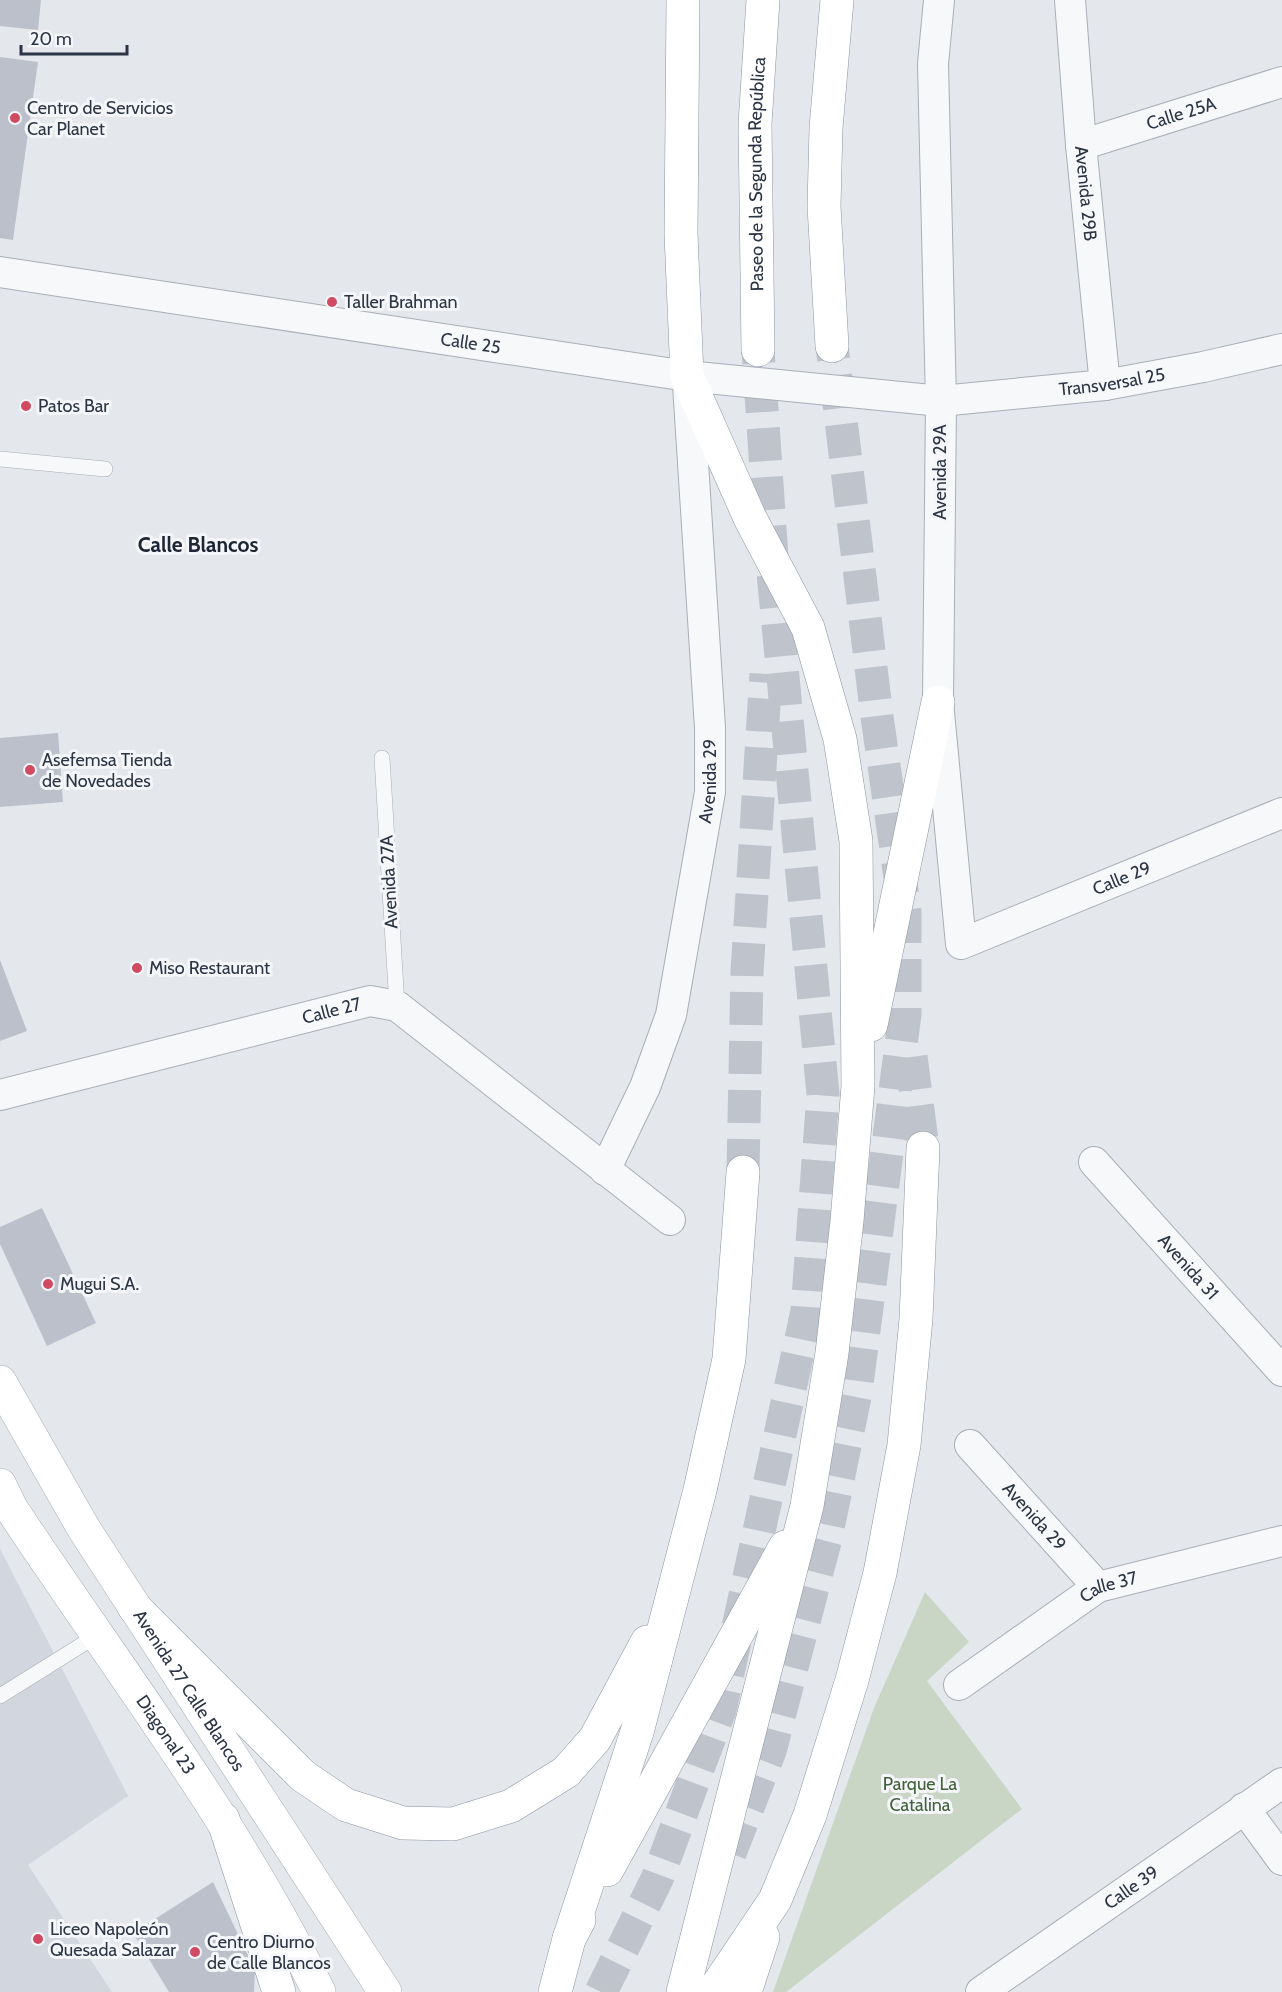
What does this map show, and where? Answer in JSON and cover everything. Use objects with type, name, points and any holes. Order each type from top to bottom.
[{"type":"main road","points":[[683,0],[681,234],[687,376],[750,518],[808,628],[840,740],[856,841],[858,1086],[847,1221],[832,1353],[807,1506],[683,1992]]},
{"type":"main road","name":"Paseo de la Segunda República","points":[[758,350],[755,124],[763,0]]},
{"type":"main road","points":[[832,346],[825,195],[826,128],[837,0]]},
{"type":"main road","points":[[858,1086],[938,702]]},
{"type":"main road","points":[[745,1992],[775,1900],[810,1815],[852,1680],[880,1573],[904,1445],[916,1319],[923,1148]]},
{"type":"main road","points":[[555,1992],[569,1939],[637,1732],[670,1598],[700,1490],[729,1359],[742,1172]]},
{"type":"main road","name":"Avenida 27 Calle Blancos","points":[[0,1382],[84,1529],[385,1992]]},
{"type":"main road","name":"Diagonal 23","points":[[4,1502],[223,1819],[291,1935],[319,1992]]},
{"type":"main road","points":[[569,1939],[807,1506]]},
{"type":"main road","points":[[134,1607],[312,1782],[346,1805],[403,1823],[453,1824],[511,1806],[566,1772],[595,1739],[670,1598]]},
{"type":"main road","points":[[223,1819],[279,1992]]},
{"type":"main road","points":[[712,1992],[775,1900]]},
{"type":"street","name":"Avenida 29A","points":[[939,0],[933,64],[940,401],[938,702],[961,944]]},
{"type":"street","name":"Avenida 29B","points":[[1071,0],[1081,145],[1106,385]]},
{"type":"street","name":"Calle 25A","points":[[1081,145],[1282,82]]},
{"type":"street","name":"Calle 25","points":[[0,272],[687,376],[940,401]]},
{"type":"street","name":"Transversal 25","points":[[940,401],[1106,385],[1203,368],[1282,349]]},
{"type":"street","name":"Avenida 29","points":[[605,1170],[645,1088],[670,1015],[710,792],[710,728],[687,376]]},
{"type":"street","name":"Calle 29","points":[[961,944],[1282,813]]},
{"type":"street","name":"Calle 27","points":[[0,1095],[370,1001],[397,1006],[670,1220]]},
{"type":"street","name":"Avenida 31","points":[[1094,1162],[1282,1371]]},
{"type":"street","name":"Avenida 29","points":[[970,1445],[1098,1587]]},
{"type":"street","name":"Calle 37","points":[[959,1685],[1098,1587],[1282,1541]]},
{"type":"street","name":"Calle 39","points":[[981,1992],[1282,1783]]},
{"type":"street","points":[[1244,1808],[1282,1860]]},
{"type":"lane","points":[[0,459],[105,469]]},
{"type":"lane","name":"Avenida 27A","points":[[382,758],[397,1006]]},
{"type":"lane","points":[[0,1696],[96,1636]]},
{"type":"shaded area","points":[[0,1549],[128,1796],[28,1865],[112,1992],[0,1992]]},
{"type":"green space","name":"Parque La Catalina","points":[[925,1592],[969,1642],[927,1681],[1022,1809],[786,1992],[773,1992],[874,1708]]},
{"type":"building","points":[[0,0],[41,0],[38,30],[0,26]]},
{"type":"building","name":"Centro de Servicios Car Planet","points":[[0,57],[38,62],[13,240],[0,238]]},
{"type":"building","name":"Asefemsa Tienda de Novedades","points":[[58,733],[63,802],[0,807],[0,738]]},
{"type":"building","points":[[0,960],[27,1031],[0,1041]]},
{"type":"building","name":"Mugui S.A.","points":[[42,1208],[96,1323],[47,1346],[0,1244],[0,1227]]},
{"type":"building","name":"Centro Diurno de Calle Blancos","points":[[213,1882],[255,1970],[254,1992],[169,1992],[133,1933]]},
{"type":"tunnel","points":[[730,1853],[770,1751],[826,1538],[856,1392],[905,1014],[905,912],[877,717],[832,346]]},
{"type":"tunnel","points":[[601,1992],[657,1879],[720,1710],[807,1311],[823,1094],[773,573],[758,350]]},
{"type":"tunnel","points":[[743,1172],[747,972],[766,674]]},
{"type":"tunnel","points":[[911,1057],[923,1148]]},
{"type":"place","name":"Centro de Servicios Car Planet","points":[[15,118]]},
{"type":"place","name":"Taller Brahman","points":[[332,302]]},
{"type":"place","name":"Patos Bar","points":[[26,406]]},
{"type":"place","name":"Asefemsa Tienda de Novedades","points":[[30,770]]},
{"type":"place","name":"Miso Restaurant","points":[[137,968]]},
{"type":"place","name":"Mugui S.A.","points":[[48,1284]]},
{"type":"place","name":"Liceo Napoleón Quesada Salazar","points":[[38,1939]]},
{"type":"place","name":"Centro Diurno de Calle Blancos","points":[[195,1952]]},
{"type":"district","name":"Calle Blancos","points":[[198,544]]}]
